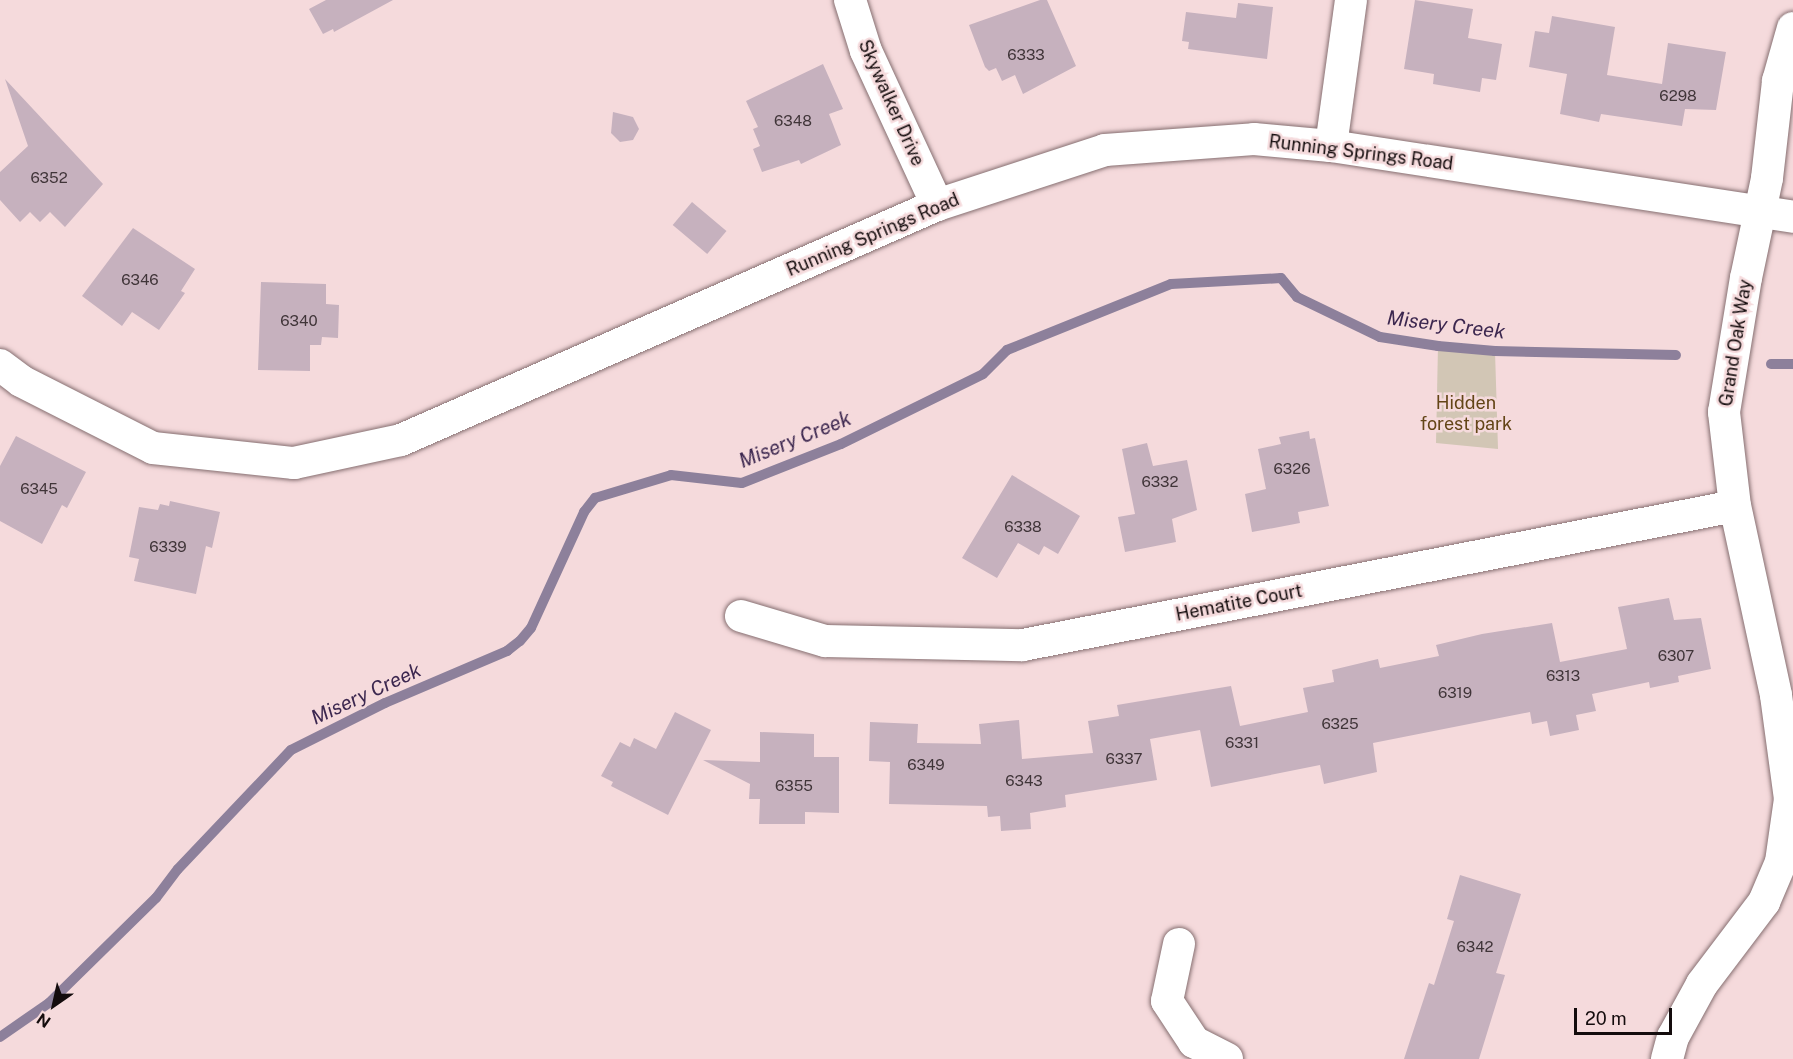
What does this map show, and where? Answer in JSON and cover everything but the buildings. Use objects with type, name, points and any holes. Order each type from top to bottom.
[{"type":"street","name":"Skywalker Drive","points":[[850,0],[866,51],[937,205]]},
{"type":"street","points":[[1331,146],[1352,0]]},
{"type":"street","name":"Grand Oak Way","points":[[1667,1059],[1673,1037],[1702,984],[1764,902],[1781,862],[1790,799],[1776,695],[1735,507],[1724,412],[1746,278],[1761,210],[1778,81],[1793,28]]},
{"type":"street","name":"Running Springs Road","points":[[0,365],[21,381],[153,448],[294,463],[401,440],[937,205],[1105,150],[1254,139],[1331,146],[1761,210],[1793,217]]},
{"type":"street","name":"Hematite Court","points":[[741,615],[825,641],[1023,645],[1735,507]]},
{"type":"street","points":[[1179,944],[1167,1001],[1194,1042],[1227,1059]]},
{"type":"green space","name":"Hidden forest park","points":[[1438,346],[1495,351],[1498,449],[1436,443]]},
{"type":"waterway","name":"Misery Creek","points":[[0,1037],[49,1003],[156,898],[178,869],[291,750],[385,703],[507,651],[520,641],[531,628],[584,512],[595,498],[671,475],[742,483],[841,444],[983,374],[1007,350],[1171,284],[1281,278],[1297,297],[1380,337],[1438,346],[1495,351],[1676,355]]},
{"type":"waterway","name":"Misery Creek","points":[[1771,364],[1793,364]]}]
